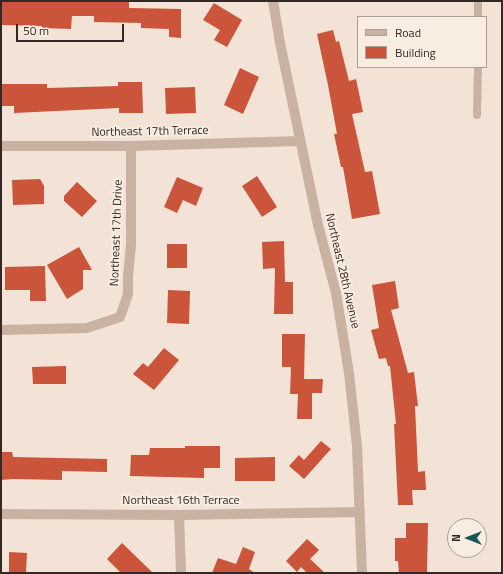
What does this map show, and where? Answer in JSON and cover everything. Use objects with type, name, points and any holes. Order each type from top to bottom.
[{"type":"street","name":"Northeast 28th Avenue","points":[[273,1],[300,142],[318,225],[336,293],[350,373],[360,512],[362,573]]},
{"type":"street","name":"Northeast 17th Terrace","points":[[1,146],[131,146],[300,142]]},
{"type":"street","name":"Northeast 17th Drive","points":[[1,330],[87,328],[120,317],[128,294],[131,245],[131,146]]},
{"type":"street","name":"Northeast 16th Terrace","points":[[1,514],[179,515],[360,512]]},
{"type":"street","points":[[179,515],[181,573]]},
{"type":"lane","points":[[478,1],[478,16]]},
{"type":"lane","points":[[477,115],[478,68]]},
{"type":"building","points":[[1,1],[129,1],[129,8],[181,9],[181,38],[169,37],[169,29],[141,28],[141,23],[94,22],[94,16],[72,16],[71,29],[42,28],[42,26],[1,25]]},
{"type":"building","points":[[214,3],[242,20],[227,47],[214,40],[220,30],[203,20]]},
{"type":"building","points":[[333,30],[336,42],[339,41],[349,81],[356,79],[363,112],[352,114],[365,172],[372,171],[380,214],[352,219],[343,167],[341,167],[334,134],[337,134],[317,34]]},
{"type":"building","points":[[240,68],[259,77],[243,114],[224,105]]},
{"type":"building","points":[[118,82],[142,82],[143,113],[119,113],[119,108],[14,113],[14,106],[1,106],[1,84],[47,84],[47,88],[118,86]]},
{"type":"building","points":[[195,87],[196,113],[166,114],[165,88]]},
{"type":"building","points":[[257,176],[277,207],[262,217],[242,186]]},
{"type":"building","points":[[177,177],[203,188],[196,206],[183,200],[177,213],[164,207]]},
{"type":"building","points":[[40,179],[44,186],[44,204],[13,205],[12,180]]},
{"type":"building","points":[[77,182],[97,201],[82,217],[64,201],[64,196]]},
{"type":"building","points":[[284,241],[285,282],[293,282],[293,314],[274,314],[275,268],[263,269],[262,242]]},
{"type":"building","points":[[167,244],[187,244],[187,268],[167,268]]},
{"type":"building","points":[[79,247],[92,270],[83,270],[83,289],[67,299],[47,265]]},
{"type":"building","points":[[45,266],[46,301],[30,301],[30,290],[5,290],[5,267]]},
{"type":"building","points":[[395,281],[399,308],[391,310],[408,373],[414,372],[418,406],[415,406],[418,472],[425,471],[426,490],[412,490],[413,505],[398,505],[394,424],[396,424],[390,366],[388,366],[386,358],[379,359],[371,330],[379,328],[372,285]]},
{"type":"building","points":[[168,290],[190,291],[189,324],[167,323]]},
{"type":"building","points":[[282,334],[305,334],[304,379],[323,379],[322,393],[312,393],[312,419],[297,419],[298,394],[290,394],[291,367],[282,367]]},
{"type":"building","points":[[164,348],[179,360],[154,390],[133,374],[143,363],[148,367]]},
{"type":"building","points":[[66,366],[66,384],[33,384],[32,367]]},
{"type":"building","points":[[321,441],[331,449],[304,479],[289,466],[299,455],[304,460]]},
{"type":"building","points":[[185,446],[220,446],[220,468],[204,468],[204,478],[130,476],[131,455],[149,455],[150,448],[185,448]]},
{"type":"building","points":[[1,452],[12,452],[13,457],[107,459],[107,472],[62,471],[62,480],[1,480]]},
{"type":"building","points":[[275,457],[275,481],[235,481],[235,458]]},
{"type":"building","points":[[406,523],[428,523],[427,573],[399,573],[398,561],[395,561],[395,538],[406,538]]},
{"type":"building","points":[[307,539],[319,550],[310,559],[325,573],[307,573],[301,567],[297,572],[286,561]]},
{"type":"building","points":[[122,543],[153,573],[121,573],[107,559]]},
{"type":"building","points":[[243,547],[255,552],[249,569],[255,573],[212,573],[218,558],[236,564]]},
{"type":"building","points":[[9,552],[27,553],[26,573],[9,573]]}]
